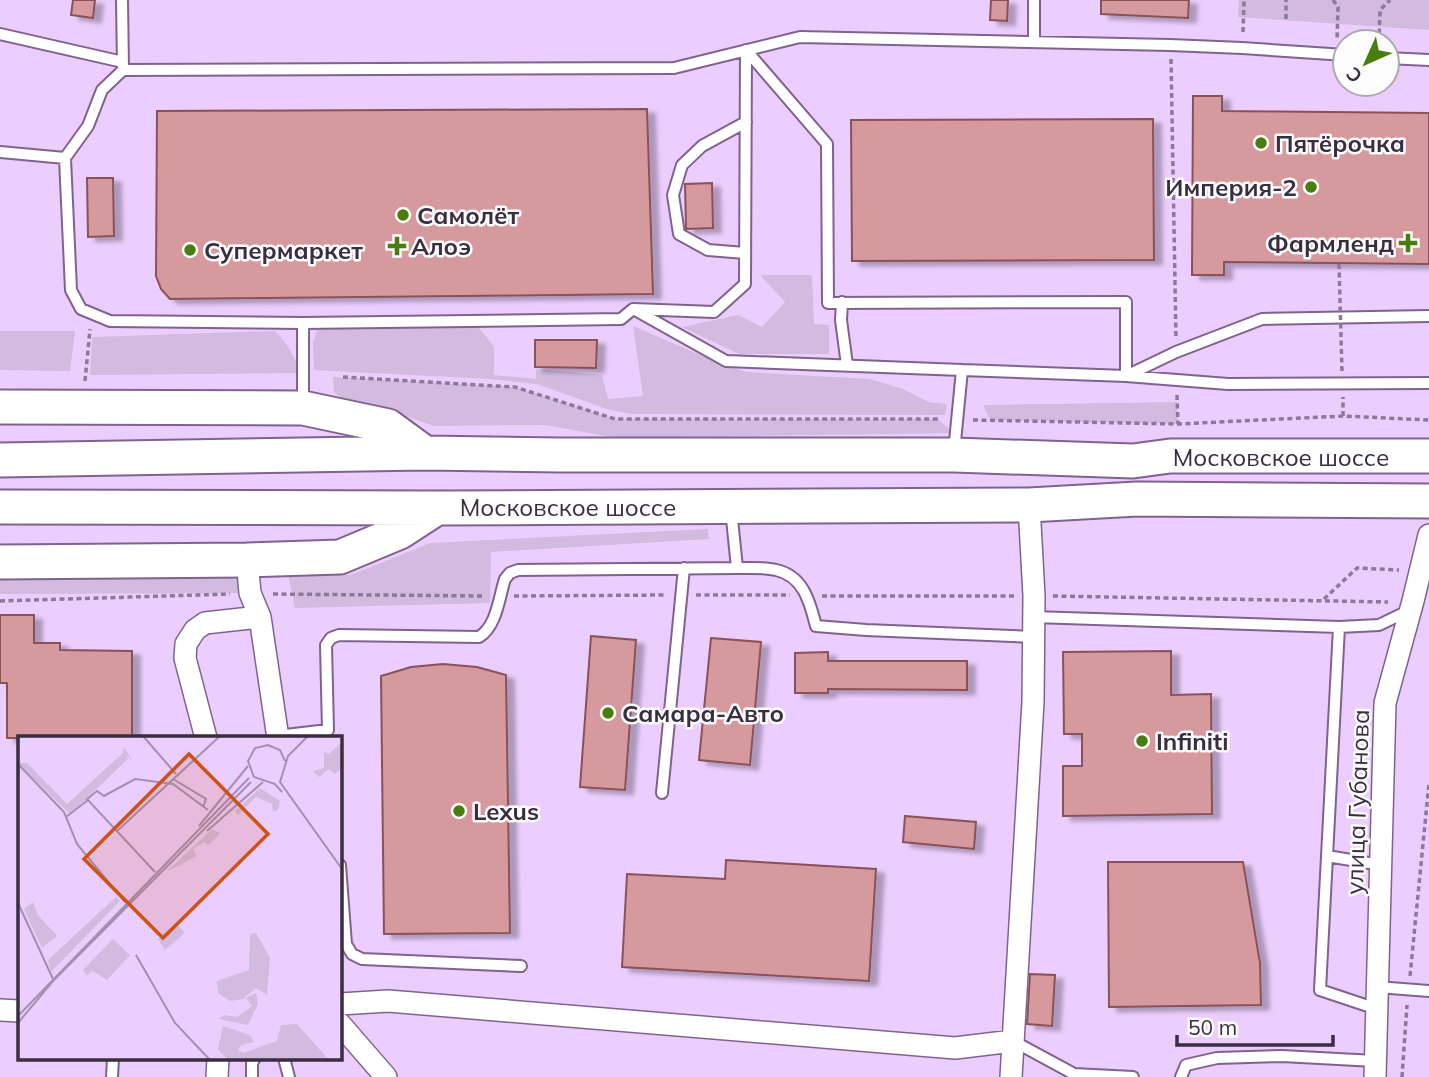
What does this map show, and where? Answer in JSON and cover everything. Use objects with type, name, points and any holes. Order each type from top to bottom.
[{"type":"main road","points":[[0,408],[303,408],[388,426],[425,453]]},
{"type":"main road","name":"Московское шоссе","points":[[0,460],[425,453],[954,455],[1133,461],[1170,456],[1429,456]]},
{"type":"main road","name":"Московское шоссе","points":[[1133,461],[1171,480],[1429,484]]},
{"type":"main road","name":"Московское шоссе","points":[[1137,499],[1171,480]]},
{"type":"main road","name":"Московское шоссе","points":[[0,507],[1029,505],[1137,499],[1429,501]]},
{"type":"main road","points":[[0,562],[340,557],[400,532],[437,508]]},
{"type":"street","points":[[1011,1077],[1033,702],[1034,617],[1029,505]]},
{"type":"street","name":"улица Губанова","points":[[1375,1069],[1385,703],[1429,534]]},
{"type":"street","points":[[247,560],[250,593],[260,617],[277,736]]},
{"type":"street","points":[[206,736],[185,658],[186,644],[195,630],[205,624],[260,617]]},
{"type":"street","points":[[341,1004],[388,1001],[955,1048],[1013,1041]]},
{"type":"street","points":[[0,1010],[18,1011]]},
{"type":"street","points":[[341,1025],[386,1077]]},
{"type":"lane","points":[[122,0],[123,66],[102,90],[88,126],[65,158],[71,290],[81,309],[110,321],[303,324],[621,319],[633,309],[714,312],[745,284],[746,50]]},
{"type":"lane","points":[[1034,0],[1034,42]]},
{"type":"lane","points":[[0,34],[123,66],[674,68],[800,37],[1170,45],[1331,54]]},
{"type":"lane","points":[[746,50],[827,144],[828,303],[1126,302],[1126,376]]},
{"type":"lane","points":[[1401,59],[1429,60]]},
{"type":"lane","points":[[745,253],[708,250],[679,234],[673,195],[682,165],[702,146],[746,122]]},
{"type":"lane","points":[[0,152],[65,158]]},
{"type":"lane","points":[[842,302],[841,320],[847,365]]},
{"type":"lane","points":[[633,309],[726,361],[1126,376],[1228,384],[1429,383]]},
{"type":"lane","points":[[1126,376],[1176,352],[1262,319],[1429,316]]},
{"type":"lane","points":[[303,324],[303,408]]},
{"type":"lane","points":[[954,455],[962,370]]},
{"type":"lane","points":[[731,506],[737,568]]},
{"type":"lane","points":[[662,793],[684,568]]},
{"type":"lane","points":[[294,736],[328,734],[326,645],[331,638],[339,635],[479,637],[487,632],[491,625],[505,579],[518,570],[777,570],[794,579],[808,596],[816,626],[866,630],[1034,617],[1339,627],[1379,625],[1412,606]]},
{"type":"lane","points":[[1339,627],[1320,990],[1377,1009]]},
{"type":"lane","points":[[1327,856],[1381,865]]},
{"type":"lane","points":[[341,878],[346,944],[352,954],[362,959],[521,966]]},
{"type":"lane","points":[[1377,987],[1429,991]]},
{"type":"lane","points":[[1013,1041],[1074,1074],[1133,1077]]},
{"type":"lane","points":[[1181,1077],[1186,1065],[1217,1058],[1282,1056],[1375,1069]]},
{"type":"lane","points":[[285,1060],[289,1077]]},
{"type":"path","points":[[1242,48],[1244,0]]},
{"type":"path","points":[[1286,0],[1286,19]]},
{"type":"path","points":[[1333,0],[1338,7],[1339,28]]},
{"type":"path","points":[[1379,28],[1380,10],[1390,0]]},
{"type":"path","points":[[1170,45],[1176,352]]},
{"type":"path","points":[[1339,264],[1342,372]]},
{"type":"path","points":[[84,386],[92,313]]},
{"type":"path","points":[[343,377],[514,387],[615,419],[956,419],[1178,424],[1343,416],[1429,420]]},
{"type":"path","points":[[1177,380],[1178,424]]},
{"type":"path","points":[[1323,600],[1357,568],[1420,571]]},
{"type":"path","points":[[500,596],[808,596],[1034,617],[1323,600],[1412,606]]},
{"type":"path","points":[[1402,1077],[1429,783]]},
{"type":"shaded area","points":[[1239,0],[1429,0],[1429,30],[1238,17]]},
{"type":"shaded area","points":[[760,275],[812,275],[814,324],[829,325],[829,354],[739,354],[682,327],[738,315],[762,327],[785,302]]},
{"type":"shaded area","points":[[478,326],[494,347],[494,375],[536,379],[536,369],[602,375],[608,399],[643,396],[633,326],[746,372],[870,379],[903,389],[929,402],[947,404],[945,415],[631,414],[607,409],[537,384],[314,370],[313,342],[318,327]]},
{"type":"shaded area","points":[[0,331],[75,331],[70,371],[0,370]]},
{"type":"shaded area","points":[[275,331],[290,350],[300,373],[90,375],[92,337]]},
{"type":"shaded area","points":[[333,377],[515,387],[615,419],[937,419],[955,433],[617,438],[545,425],[434,426],[391,411],[349,406],[334,392]]},
{"type":"shaded area","points":[[1177,402],[1178,424],[990,420],[983,405]]},
{"type":"shaded area","points":[[708,529],[709,539],[491,552],[490,603],[295,608],[288,574],[351,575],[430,543]]},
{"type":"shaded area","points":[[248,575],[250,593],[0,594],[0,580],[28,577]]},
{"type":"building","points":[[73,0],[95,0],[93,18],[71,15]]},
{"type":"building","points":[[991,0],[1008,0],[1007,21],[990,20]]},
{"type":"building","points":[[1101,0],[1189,0],[1188,18],[1101,14]]},
{"type":"building","name":"Империя-2","points":[[1193,96],[1222,96],[1222,111],[1429,113],[1429,264],[1224,262],[1224,275],[1192,275]]},
{"type":"building","name":"Самолёт","points":[[647,109],[653,294],[170,299],[161,289],[156,276],[157,111]]},
{"type":"building","points":[[1153,119],[1154,260],[852,261],[851,120]]},
{"type":"building","points":[[87,178],[113,178],[114,236],[88,237]]},
{"type":"building","points":[[712,183],[713,228],[686,229],[685,184]]},
{"type":"building","points":[[535,340],[597,340],[596,368],[535,367]]},
{"type":"building","points":[[0,615],[34,615],[34,643],[60,643],[60,650],[132,651],[132,736],[7,738],[7,683],[0,683]]},
{"type":"building","name":"Самара-Авто","points":[[591,636],[636,640],[625,790],[580,787]]},
{"type":"building","name":"Самара-Авто","points":[[711,638],[761,642],[750,765],[699,760]]},
{"type":"building","points":[[1171,651],[1171,695],[1211,694],[1212,814],[1063,816],[1063,766],[1082,766],[1082,734],[1064,734],[1063,652]]},
{"type":"building","points":[[828,652],[828,661],[967,661],[967,690],[828,689],[828,693],[795,693],[795,653]]},
{"type":"building","points":[[443,664],[477,667],[506,675],[510,933],[384,934],[381,676],[411,667]]},
{"type":"building","points":[[905,816],[976,822],[974,849],[903,842]]},
{"type":"building","points":[[726,860],[876,869],[869,981],[622,967],[627,874],[725,879]]},
{"type":"building","points":[[1108,862],[1243,862],[1260,963],[1261,1005],[1109,1007]]},
{"type":"building","points":[[1030,974],[1055,975],[1052,1026],[1027,1024]]},
{"type":"place","name":"Пятёрочка","points":[[1261,143]]},
{"type":"place","name":"Империя-2","points":[[1311,187]]},
{"type":"place","name":"Самолёт","points":[[403,215]]},
{"type":"place","name":"Фармленд","points":[[1408,243]]},
{"type":"place","name":"Алоэ","points":[[397,246]]},
{"type":"place","name":"Супермаркет","points":[[190,250]]},
{"type":"place","name":"Самара-Авто","points":[[608,713]]},
{"type":"place","name":"Infiniti","points":[[1142,741]]},
{"type":"place","name":"Lexus","points":[[459,811]]}]
